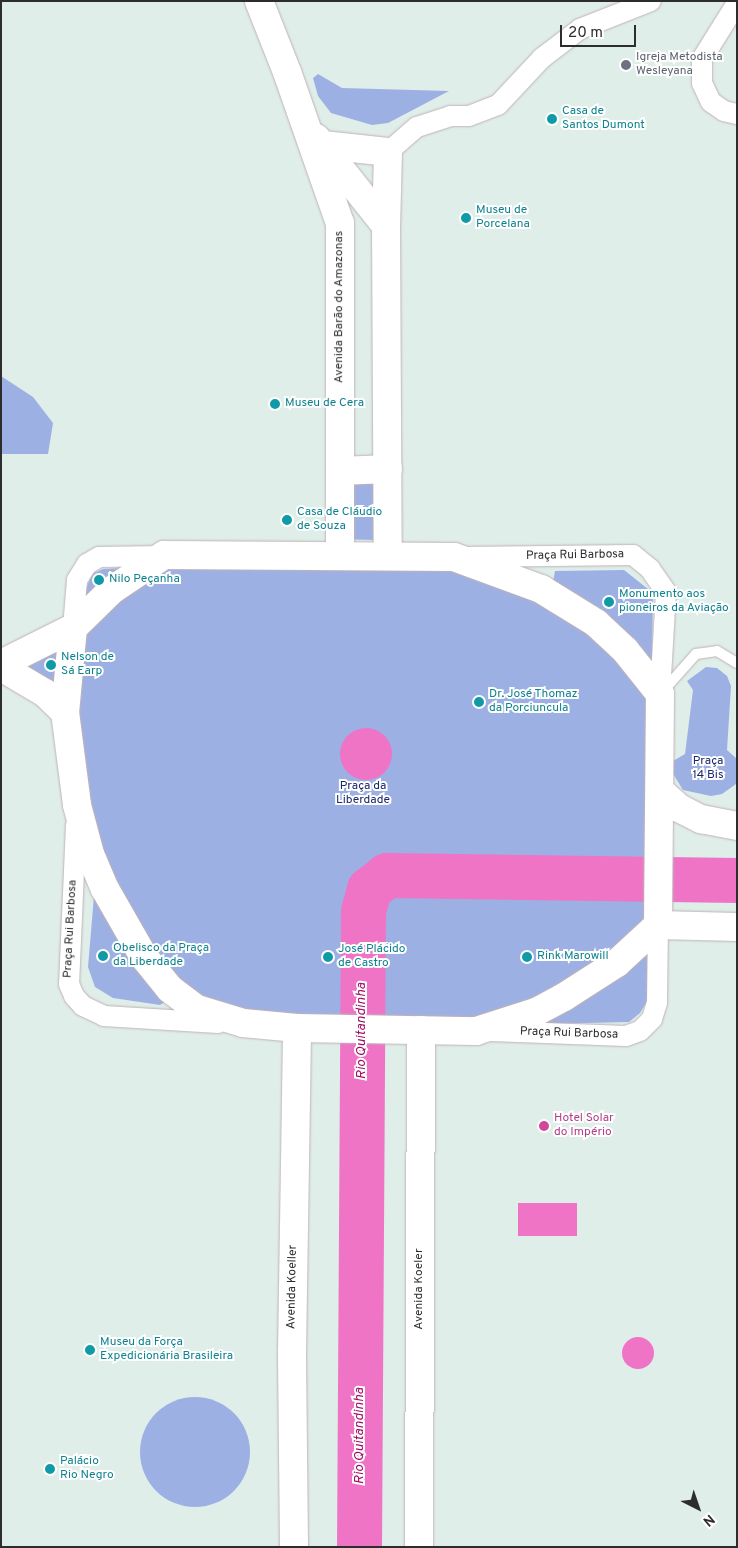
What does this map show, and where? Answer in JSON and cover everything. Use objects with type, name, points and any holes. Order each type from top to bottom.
[{"type":"main road","name":"Avenida Barão do Amazonas","points":[[259,1],[287,72],[303,124],[340,223],[340,556]]},
{"type":"main road","points":[[303,124],[323,146],[386,226]]},
{"type":"main road","points":[[323,146],[388,152],[386,226],[388,555]]},
{"type":"main road","points":[[340,471],[388,469]]},
{"type":"main road","points":[[1,666],[73,628],[112,590],[164,556],[388,555],[454,557],[541,589],[572,606],[596,623],[625,650],[660,694],[658,926]]},
{"type":"main road","points":[[73,628],[65,712],[77,805],[94,863],[144,957],[170,989],[197,1009],[243,1023],[308,1028],[476,1030],[536,1012],[564,997],[617,963],[658,926],[737,928]]},
{"type":"main road","points":[[1,666],[45,693],[65,712]]},
{"type":"main road","points":[[660,790],[679,808],[701,819],[737,826]]},
{"type":"main road","name":"Avenida Koeller","points":[[294,1547],[292,1353],[308,1028]]},
{"type":"main road","name":"Avenida Koeler","points":[[413,1030],[419,1547]]},
{"type":"street","points":[[388,152],[416,127],[450,116],[469,116],[498,105],[542,58],[580,29],[651,1]]},
{"type":"street","points":[[737,3],[702,59],[702,83],[711,102],[724,111],[737,114]]},
{"type":"street","name":"Praça Rui Barbosa","points":[[454,557],[633,555],[650,569],[666,592],[660,694]]},
{"type":"street","name":"Praça Rui Barbosa","points":[[77,805],[69,984],[74,996],[83,1006],[104,1016],[243,1023]]},
{"type":"street","name":"Praça Rui Barbosa","points":[[476,1030],[626,1036],[640,1031],[652,1018],[657,1003],[658,926]]},
{"type":"lane","points":[[660,694],[696,654],[717,651],[737,663]]},
{"type":"green space","points":[[318,74],[342,88],[449,91],[388,123],[372,125],[331,113],[318,96],[313,78]]},
{"type":"green space","points":[[1,376],[33,397],[53,423],[48,454],[1,454]]},
{"type":"green space","points":[[354,482],[376,482],[375,540],[353,540]]},
{"type":"green space","name":"Praça da Liberdade","points":[[164,561],[455,562],[593,625],[655,697],[654,924],[618,958],[475,1027],[295,1025],[188,994],[152,947],[108,866],[81,806],[69,708],[79,631]]},
{"type":"green space","points":[[122,568],[86,602],[86,589],[92,574],[103,569]]},
{"type":"green space","points":[[624,570],[653,593],[652,661],[648,664],[606,616],[578,595],[553,582],[555,571]]},
{"type":"green space","points":[[64,643],[59,691],[10,666]]},
{"type":"green space","name":"Praça 14 Bis","points":[[706,667],[717,668],[727,676],[731,686],[727,750],[737,759],[736,784],[722,794],[711,796],[683,790],[672,772],[673,761],[685,754],[693,690],[687,681]]},
{"type":"green space","points":[[94,896],[171,998],[160,1005],[113,998],[95,987],[88,967]]},
{"type":"green space","points":[[644,951],[649,953],[649,998],[640,1013],[629,1022],[543,1024],[553,1014]]},
{"type":"green space","points":[[195,1397],[216,1401],[234,1413],[246,1431],[250,1452],[246,1473],[234,1491],[216,1503],[195,1507],[174,1503],[156,1491],[144,1473],[140,1452],[144,1431],[156,1413],[174,1401]]},
{"type":"shaded area","points":[[366,728],[376,730],[384,736],[390,744],[392,754],[390,764],[384,772],[376,778],[366,780],[356,778],[348,772],[342,764],[340,754],[342,744],[348,736],[356,730]]},
{"type":"shaded area","points":[[518,1203],[577,1203],[577,1236],[518,1236]]},
{"type":"shaded area","points":[[638,1337],[649,1342],[654,1353],[649,1364],[638,1369],[627,1364],[622,1353],[627,1342]]},
{"type":"waterway","name":"Rio Quitandinha","points":[[359,1547],[363,911],[369,889],[387,875],[737,880]]},
{"type":"place","name":"Igreja Metodista Wesleyana","points":[[626,65]]},
{"type":"place","name":"Casa de Santos Dumont","points":[[552,119]]},
{"type":"place","name":"Museu de Porcelana","points":[[466,218]]},
{"type":"place","name":"Museu de Cera","points":[[275,404]]},
{"type":"place","name":"Casa de Cláudio de Souza","points":[[287,520]]},
{"type":"place","name":"Nilo Peçanha","points":[[99,580]]},
{"type":"place","name":"Monumento aos pioneiros da Aviação","points":[[609,602]]},
{"type":"place","name":"Nelson de Sá Earp","points":[[51,665]]},
{"type":"place","name":"Dr. José Thomaz da Porciuncula","points":[[479,702]]},
{"type":"place","name":"Obelisco da Praça da Liberdade","points":[[103,956]]},
{"type":"place","name":"José Plácido de Castro","points":[[328,957]]},
{"type":"place","name":"Rink Marowill","points":[[527,957]]},
{"type":"place","name":"Hotel Solar do Império","points":[[544,1126]]},
{"type":"place","name":"Museu da Força Expedicionária Brasileira","points":[[90,1350]]},
{"type":"place","name":"Palácio Rio Negro","points":[[50,1469]]}]
